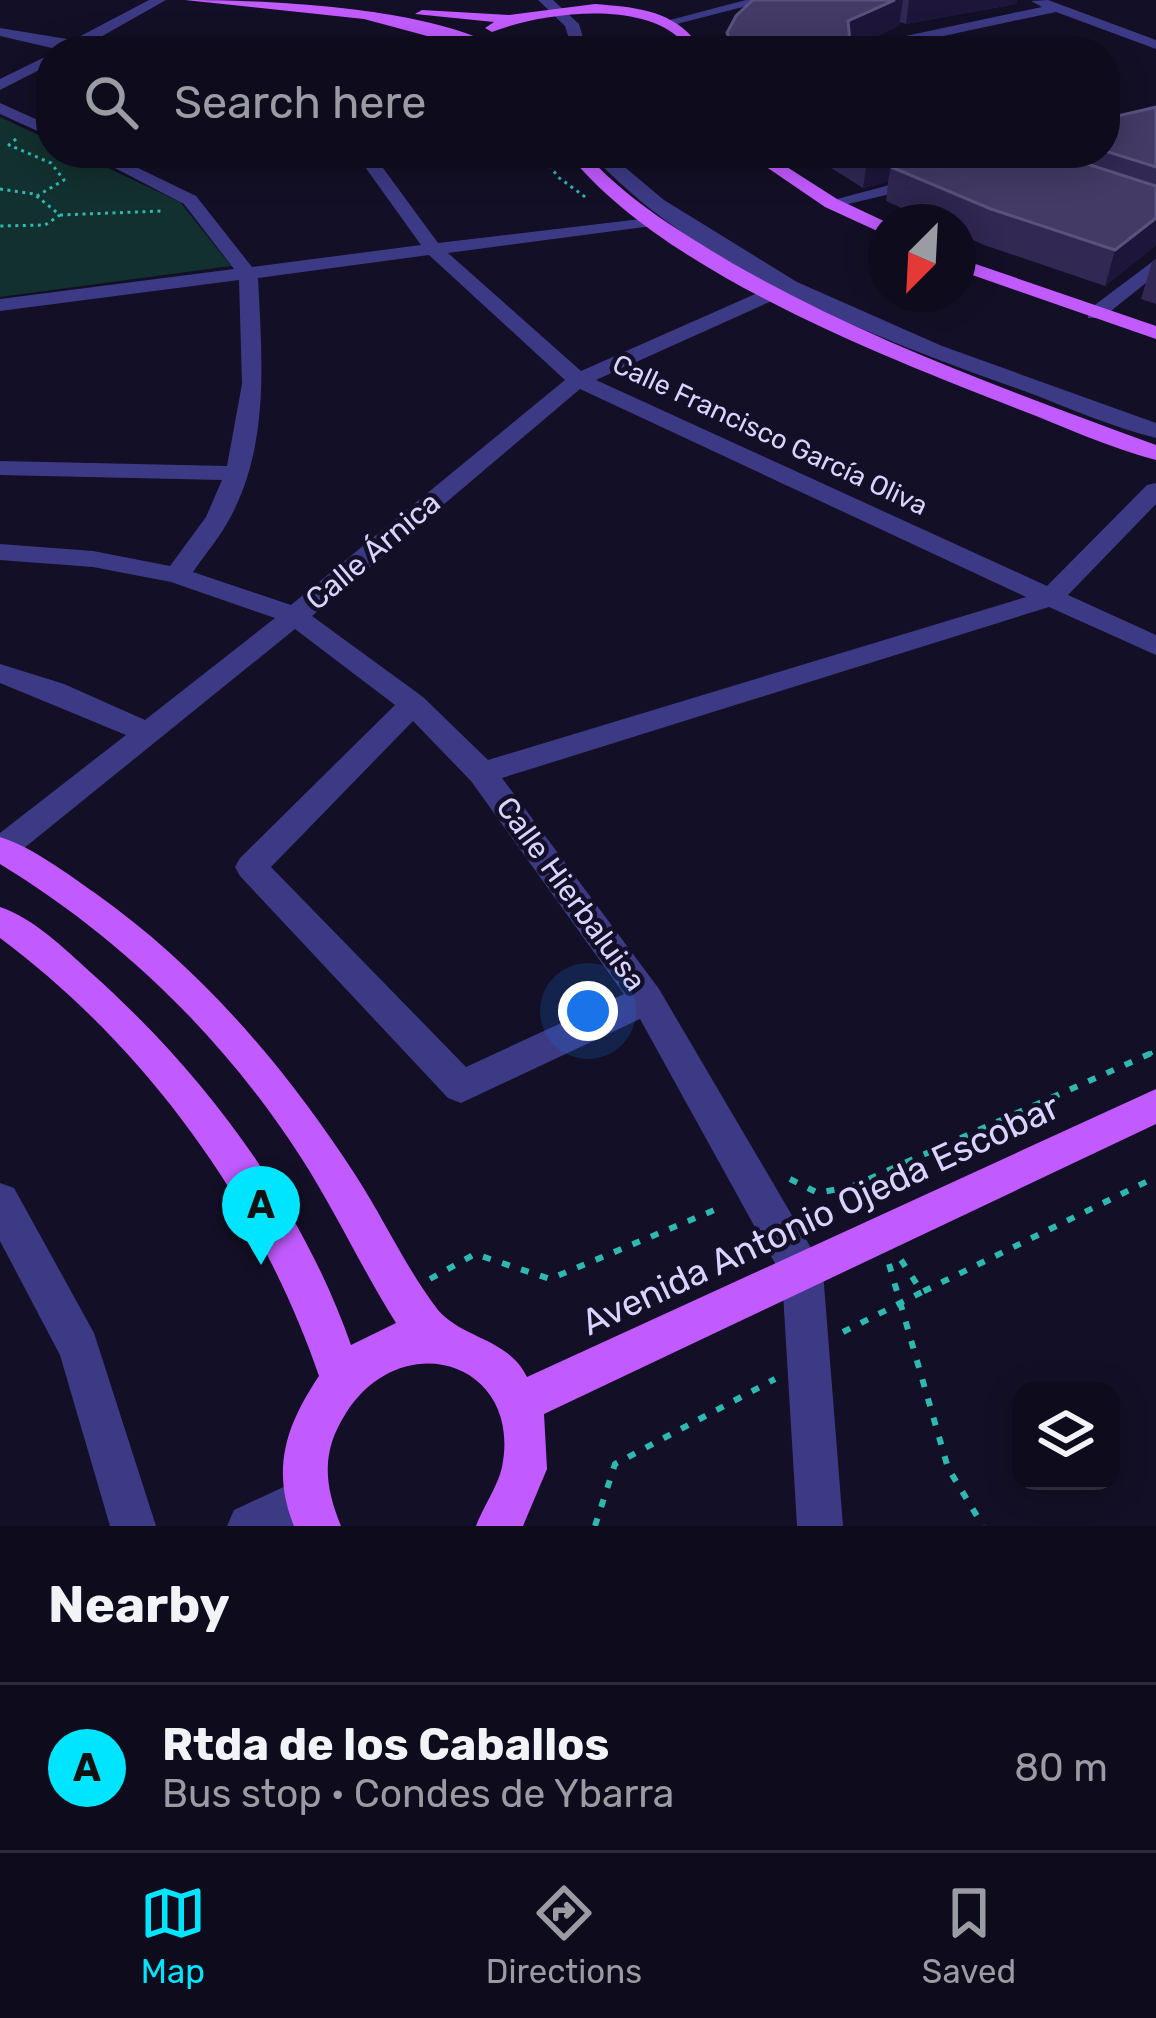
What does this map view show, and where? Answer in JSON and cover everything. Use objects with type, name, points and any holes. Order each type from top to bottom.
[{"type":"main road","points":[[192,0],[364,15],[441,36]]},
{"type":"main road","points":[[244,0],[511,10],[549,3],[640,5],[673,21],[684,36]]},
{"type":"main road","points":[[489,36],[511,10]]},
{"type":"main road","points":[[588,168],[609,194],[769,295],[989,391],[1156,453]]},
{"type":"main road","points":[[777,168],[868,221]]},
{"type":"main road","points":[[976,271],[1156,333]]},
{"type":"main road","points":[[1,849],[66,887],[151,956],[219,1024],[272,1085],[345,1193],[400,1294],[437,1342]]},
{"type":"main road","points":[[0,920],[131,1031],[218,1138],[272,1222],[316,1306],[340,1375]]},
{"type":"main road","name":"Avenida Antonio Ojeda Escobar","points":[[521,1402],[1156,1106]]},
{"type":"main road","points":[[312,1513],[300,1468],[307,1439],[340,1375],[384,1344],[437,1342],[470,1350],[499,1367],[521,1402],[529,1428],[520,1478],[501,1525]]},
{"type":"street","points":[[92,36],[160,0]]},
{"type":"street","points":[[673,21],[763,0]]},
{"type":"street","points":[[1035,0],[1156,45]]},
{"type":"street","points":[[549,3],[572,24],[576,36]]},
{"type":"street","points":[[924,36],[1057,8]]},
{"type":"street","points":[[0,32],[36,40]]},
{"type":"street","points":[[0,86],[36,66]]},
{"type":"street","points":[[0,108],[36,125]]},
{"type":"street","points":[[125,168],[190,200],[248,274],[253,384],[237,472],[218,518],[177,575]]},
{"type":"street","name":"Calle Francisco García Oliva","points":[[374,168],[433,249],[578,380],[1156,646]]},
{"type":"street","points":[[619,168],[676,218],[788,284],[870,323],[1156,427]]},
{"type":"street","points":[[832,203],[943,177]]},
{"type":"street","points":[[0,305],[652,221]]},
{"type":"street","points":[[1095,314],[1156,265]]},
{"type":"street","name":"Calle Árnica","points":[[1,849],[295,616],[578,380],[769,295]]},
{"type":"street","points":[[0,468],[237,472]]},
{"type":"street","points":[[482,773],[1050,598],[1156,490]]},
{"type":"street","name":"Calle Hierbaluisa","points":[[0,552],[92,559],[177,575],[295,616],[412,704],[482,773],[647,999],[802,1272],[820,1526]]},
{"type":"street","points":[[0,673],[54,691],[145,732]]},
{"type":"street","points":[[412,704],[250,867],[461,1087],[647,999]]},
{"type":"street","points":[[0,1201],[80,1348],[133,1526]]},
{"type":"street","points":[[250,1526],[312,1513]]},
{"type":"path","points":[[36,135],[9,145],[36,157]]},
{"type":"path","points":[[37,196],[64,180],[55,168]]},
{"type":"path","points":[[0,181],[8,188]]},
{"type":"path","points":[[0,189],[37,196],[55,205],[60,215]]},
{"type":"path","points":[[0,226],[45,225],[60,215],[198,210]]},
{"type":"path","points":[[400,1294],[475,1254],[550,1279],[794,1178],[807,1193],[823,1196],[853,1186]]},
{"type":"path","points":[[881,1236],[948,1468],[983,1526]]},
{"type":"path","points":[[595,1526],[615,1465],[786,1375],[786,1361],[922,1292]]},
{"type":"green space","points":[[0,117],[36,134],[36,168],[108,168],[180,202],[231,266],[0,297]]},
{"type":"building","points":[[753,0],[895,0],[848,21],[850,36],[729,36],[736,16]]},
{"type":"building","points":[[1156,107],[1156,167],[1120,156],[1120,115]]},
{"type":"building","points":[[893,168],[1100,168],[1156,186],[1156,218],[1115,250],[991,209]]},
{"type":"place","name":"Rtda de los Caballos","points":[[261,1265]]}]
